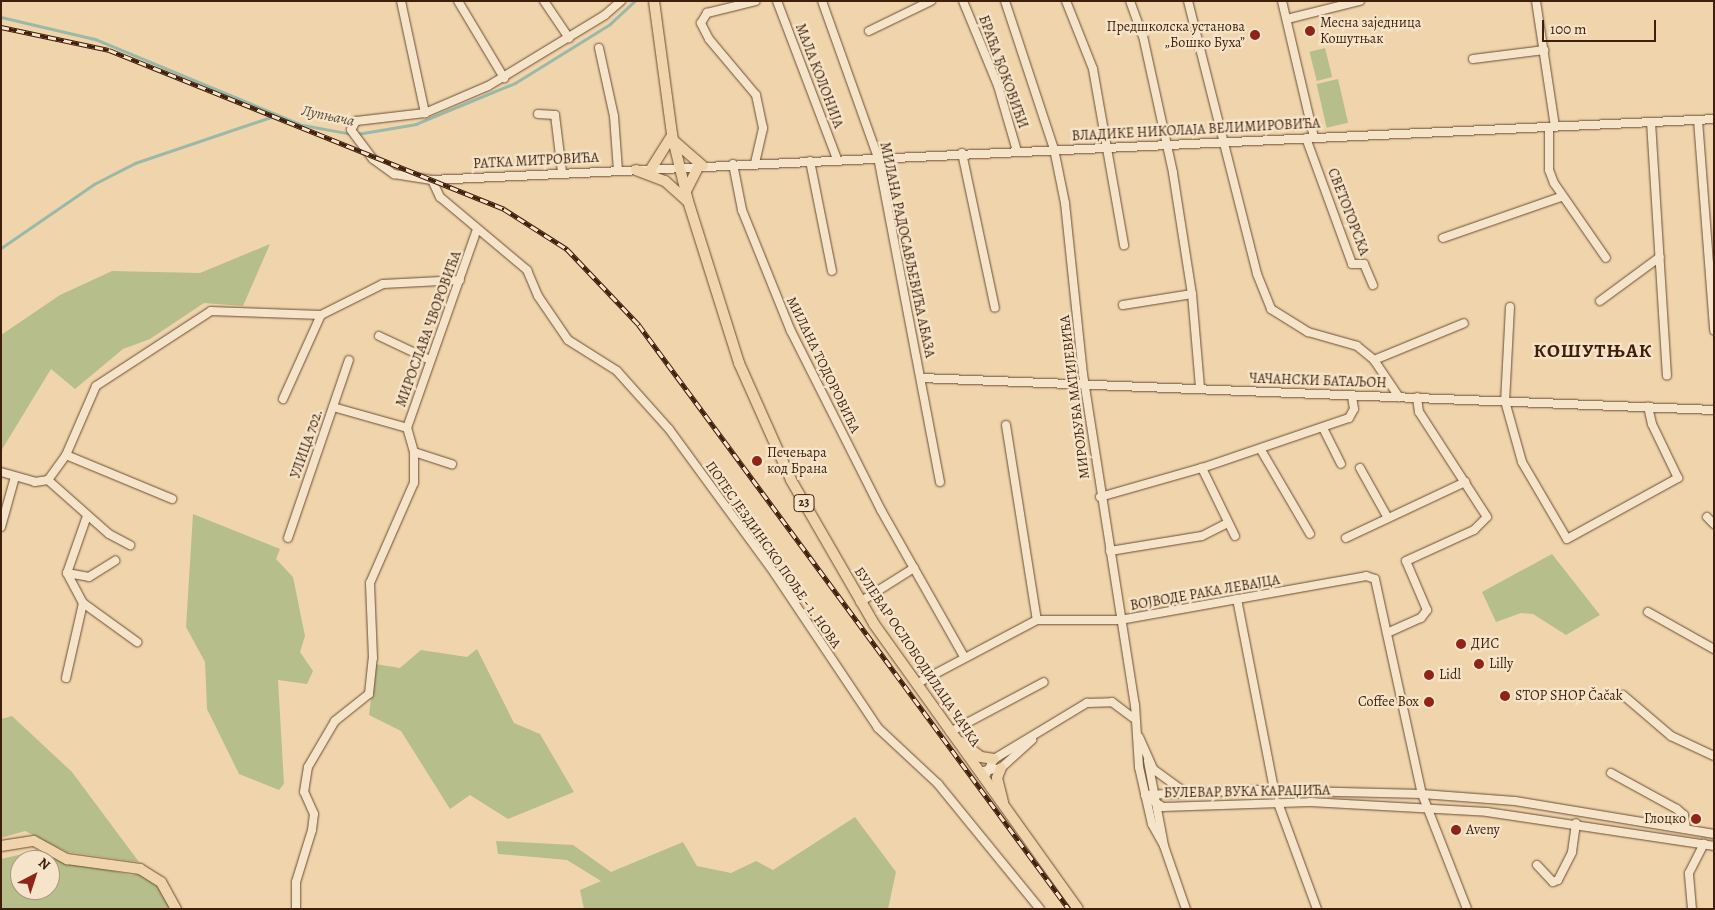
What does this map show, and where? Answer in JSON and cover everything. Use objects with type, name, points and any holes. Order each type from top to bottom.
[{"type":"main road","name":"БУЛЕВАР ОСЛОБОДИЛАЦА ЧАЧКА","points":[[654,1],[673,138],[687,197],[723,317],[752,393],[791,480],[860,602],[950,732],[982,773],[1078,909]]},
{"type":"main road","points":[[636,170],[665,182],[687,197],[701,166],[673,138],[651,169]]},
{"type":"main road","points":[[957,741],[985,759],[994,759]]},
{"type":"main road","points":[[1001,768],[996,778],[1003,805]]},
{"type":"main road","points":[[1,846],[34,841],[67,859],[140,869],[161,882],[176,909]]},
{"type":"street","points":[[401,1],[425,113],[504,78],[569,38],[621,1]]},
{"type":"street","points":[[458,1],[504,78]]},
{"type":"street","points":[[544,1],[569,38]]},
{"type":"street","points":[[755,163],[763,128],[756,95],[709,39],[701,24],[708,13],[756,1]]},
{"type":"street","name":"МАЛА КОЛОНИЈА","points":[[777,1],[837,159]]},
{"type":"street","name":"МИЛАНА РАДОСАВЉЕВИЋА АБАЗА","points":[[822,1],[878,157],[940,482]]},
{"type":"street","points":[[870,31],[931,1]]},
{"type":"street","name":"БРАЋА ЂОКОВИЋИ","points":[[963,1],[998,86],[1017,151]]},
{"type":"street","name":"МИРОЉУБА МАТИЈЕВИЋА","points":[[1005,1],[1054,149],[1066,208],[1084,384],[1100,497],[1134,705],[1133,718],[1137,733],[1145,795],[1164,846]]},
{"type":"street","points":[[1066,1],[1091,60],[1124,245]]},
{"type":"street","points":[[1130,1],[1143,36],[1167,144],[1192,294],[1200,388]]},
{"type":"street","points":[[1188,1],[1223,142],[1271,309],[1308,332],[1351,343],[1374,360],[1399,397]]},
{"type":"street","name":"СВЕТОГОРСКА","points":[[1282,1],[1310,138],[1352,264],[1364,264],[1373,285]]},
{"type":"street","points":[[1287,19],[1360,1]]},
{"type":"street","points":[[1536,1],[1544,50],[1552,126],[1550,170],[1561,197],[1606,258]]},
{"type":"street","points":[[599,48],[614,116],[618,170]]},
{"type":"street","points":[[1473,59],[1544,50]]},
{"type":"street","name":"РАТКА МИТРОВИЋА","points":[[425,113],[356,121],[351,130],[367,147],[373,159],[394,174],[432,180],[562,172],[680,168]]},
{"type":"street","points":[[538,114],[556,115],[562,172]]},
{"type":"street","name":"ВЛАДИКЕ НИКОЛАЈА ВЕЛИМИРОВИЋА","points":[[680,168],[810,160],[1714,119]]},
{"type":"street","points":[[1698,120],[1714,330]]},
{"type":"street","points":[[1650,122],[1667,375]]},
{"type":"street","points":[[962,153],[995,308]]},
{"type":"street","points":[[810,160],[832,271]]},
{"type":"street","name":"МИЛАНА ТОДОРОВИЋА","points":[[733,164],[742,210],[787,322],[914,568],[964,657]]},
{"type":"street","name":"ПОТЕС ЈЕЗДИНСКО ПОЉЕ - 1. НОВА","points":[[432,180],[438,194],[527,270],[538,296],[568,340],[617,371],[669,429],[775,574],[878,728],[938,784],[1040,909]]},
{"type":"street","points":[[1443,238],[1561,197]]},
{"type":"street","name":"МИРОСЛАВА ЧВОРОВИЋА","points":[[296,909],[296,882],[312,830],[314,814],[304,792],[308,766],[335,721],[369,694],[373,658],[370,583],[414,484],[414,452],[408,428],[477,229]]},
{"type":"street","points":[[1600,301],[1660,257]]},
{"type":"street","points":[[48,480],[66,455],[96,386],[114,370],[150,353],[192,319],[224,310],[260,316],[321,316],[383,284],[460,280]]},
{"type":"street","points":[[1123,306],[1192,294]]},
{"type":"street","points":[[1510,307],[1505,401],[1522,462],[1567,539],[1678,478],[1652,424],[1648,406]]},
{"type":"street","points":[[283,399],[321,316]]},
{"type":"street","points":[[1374,360],[1464,322]]},
{"type":"street","points":[[378,336],[430,360]]},
{"type":"street","name":"УЛИЦА 702.","points":[[288,538],[349,360]]},
{"type":"street","name":"ЧАЧАНСКИ БАТАЉОН","points":[[921,378],[1714,410]]},
{"type":"street","points":[[1100,497],[1261,450],[1323,428],[1351,416],[1352,396]]},
{"type":"street","points":[[1417,397],[1419,412],[1487,516],[1474,530],[1406,560],[1427,610],[1421,618],[1387,633],[1422,794],[1467,909]]},
{"type":"street","points":[[333,407],[408,428]]},
{"type":"street","points":[[1006,425],[1037,620]]},
{"type":"street","points":[[1323,428],[1341,464]]},
{"type":"street","points":[[1261,450],[1310,534]]},
{"type":"street","points":[[414,452],[452,464]]},
{"type":"street","points":[[66,455],[172,499]]},
{"type":"street","points":[[1202,468],[1235,536]]},
{"type":"street","points":[[1360,468],[1388,518]]},
{"type":"street","points":[[1,472],[15,477],[48,480],[87,516],[130,545]]},
{"type":"street","points":[[2,527],[15,477]]},
{"type":"street","points":[[1346,538],[1465,482]]},
{"type":"street","points":[[87,516],[67,573],[83,603],[137,642]]},
{"type":"street","points":[[1707,517],[1714,524]]},
{"type":"street","points":[[1110,551],[1198,538],[1228,523]]},
{"type":"street","points":[[67,573],[89,577],[115,561]]},
{"type":"street","points":[[860,602],[914,568]]},
{"type":"street","name":"ВОЈВОДЕ РАКА ЛЕВАЈЦА","points":[[916,684],[1037,620],[1120,620],[1366,576],[1375,579],[1387,633]]},
{"type":"street","points":[[1238,599],[1274,790]]},
{"type":"street","points":[[66,678],[83,603]]},
{"type":"street","points":[[1648,612],[1714,649]]},
{"type":"street","points":[[950,732],[1044,682]]},
{"type":"street","points":[[1623,695],[1670,736],[1714,756]]},
{"type":"street","points":[[982,773],[994,759],[1033,738],[1091,701],[1112,702],[1133,718]]},
{"type":"street","points":[[1137,733],[1148,761],[1164,846],[1186,909]]},
{"type":"street","points":[[982,773],[1001,768],[1033,738]]},
{"type":"street","points":[[1148,761],[1164,779],[1186,791]]},
{"type":"street","points":[[1612,774],[1677,809],[1684,815],[1686,829]]},
{"type":"street","name":"БУЛЕВАР ВУКА КАРАЏИЋА","points":[[1714,834],[1515,801],[1422,794],[1274,790],[1154,792],[1145,795],[1157,806],[1278,803],[1428,808],[1576,823],[1714,846]]},
{"type":"street","points":[[1278,803],[1316,909]]},
{"type":"street","points":[[1537,866],[1553,882],[1558,880],[1572,852],[1576,823]]},
{"type":"street","points":[[1692,909],[1690,869],[1704,844]]},
{"type":"green space","points":[[1325,48],[1332,77],[1317,81],[1309,52]]},
{"type":"green space","points":[[1338,79],[1348,123],[1327,128],[1317,84]]},
{"type":"green space","points":[[270,244],[243,306],[204,303],[150,339],[123,349],[75,389],[51,369],[1,451],[1,335],[60,295],[112,271],[200,273]]},
{"type":"green space","points":[[193,514],[280,549],[276,559],[293,577],[305,636],[300,652],[313,671],[307,684],[278,680],[284,784],[279,790],[239,774],[207,709],[205,662],[186,627]]},
{"type":"green space","points":[[1552,554],[1600,615],[1566,635],[1533,614],[1521,613],[1496,622],[1482,592]]},
{"type":"green space","points":[[477,649],[514,723],[540,734],[574,792],[508,819],[470,795],[450,809],[401,731],[369,715],[375,664],[400,668],[421,650],[467,657]]},
{"type":"green space","points":[[12,716],[72,772],[139,862],[67,852],[25,831],[1,838],[1,719]]},
{"type":"green space","points":[[855,817],[896,872],[888,909],[584,909],[580,890],[601,881],[567,860],[498,854],[496,841],[573,845],[611,872],[683,842],[697,866],[731,873],[756,861],[773,870]]},
{"type":"green space","points":[[10,857],[10,900],[60,900],[60,859],[130,875],[153,873],[172,909],[1,909],[1,859]]},
{"type":"waterway","name":"Лупњача","points":[[357,134],[416,124],[515,83],[610,24],[635,1]]},
{"type":"waterway","name":"Лупњача","points":[[1,17],[95,39],[303,125],[352,134]]},
{"type":"waterway","points":[[1,248],[94,184],[135,163],[277,115]]},
{"type":"railway","points":[[1,27],[109,50],[504,209],[567,249],[639,325],[1069,909]]},
{"type":"place","name":"Месна заједница Кошутњак","points":[[1310,31]]},
{"type":"place","name":"Предшколска установа „Бошко Буха”","points":[[1255,35]]},
{"type":"place","name":"Печењара код Брана","points":[[757,461]]},
{"type":"place","name":"ДИС","points":[[1461,644]]},
{"type":"place","name":"Lilly","points":[[1479,664]]},
{"type":"place","name":"Lidl","points":[[1429,675]]},
{"type":"place","name":"STOP SHOP Čačak","points":[[1505,696]]},
{"type":"place","name":"Coffee Box","points":[[1429,702]]},
{"type":"place","name":"Глоцко","points":[[1696,819]]},
{"type":"place","name":"Aveny","points":[[1456,830]]},
{"type":"district","name":"КОШУТЊАК","points":[[1593,352]]}]
